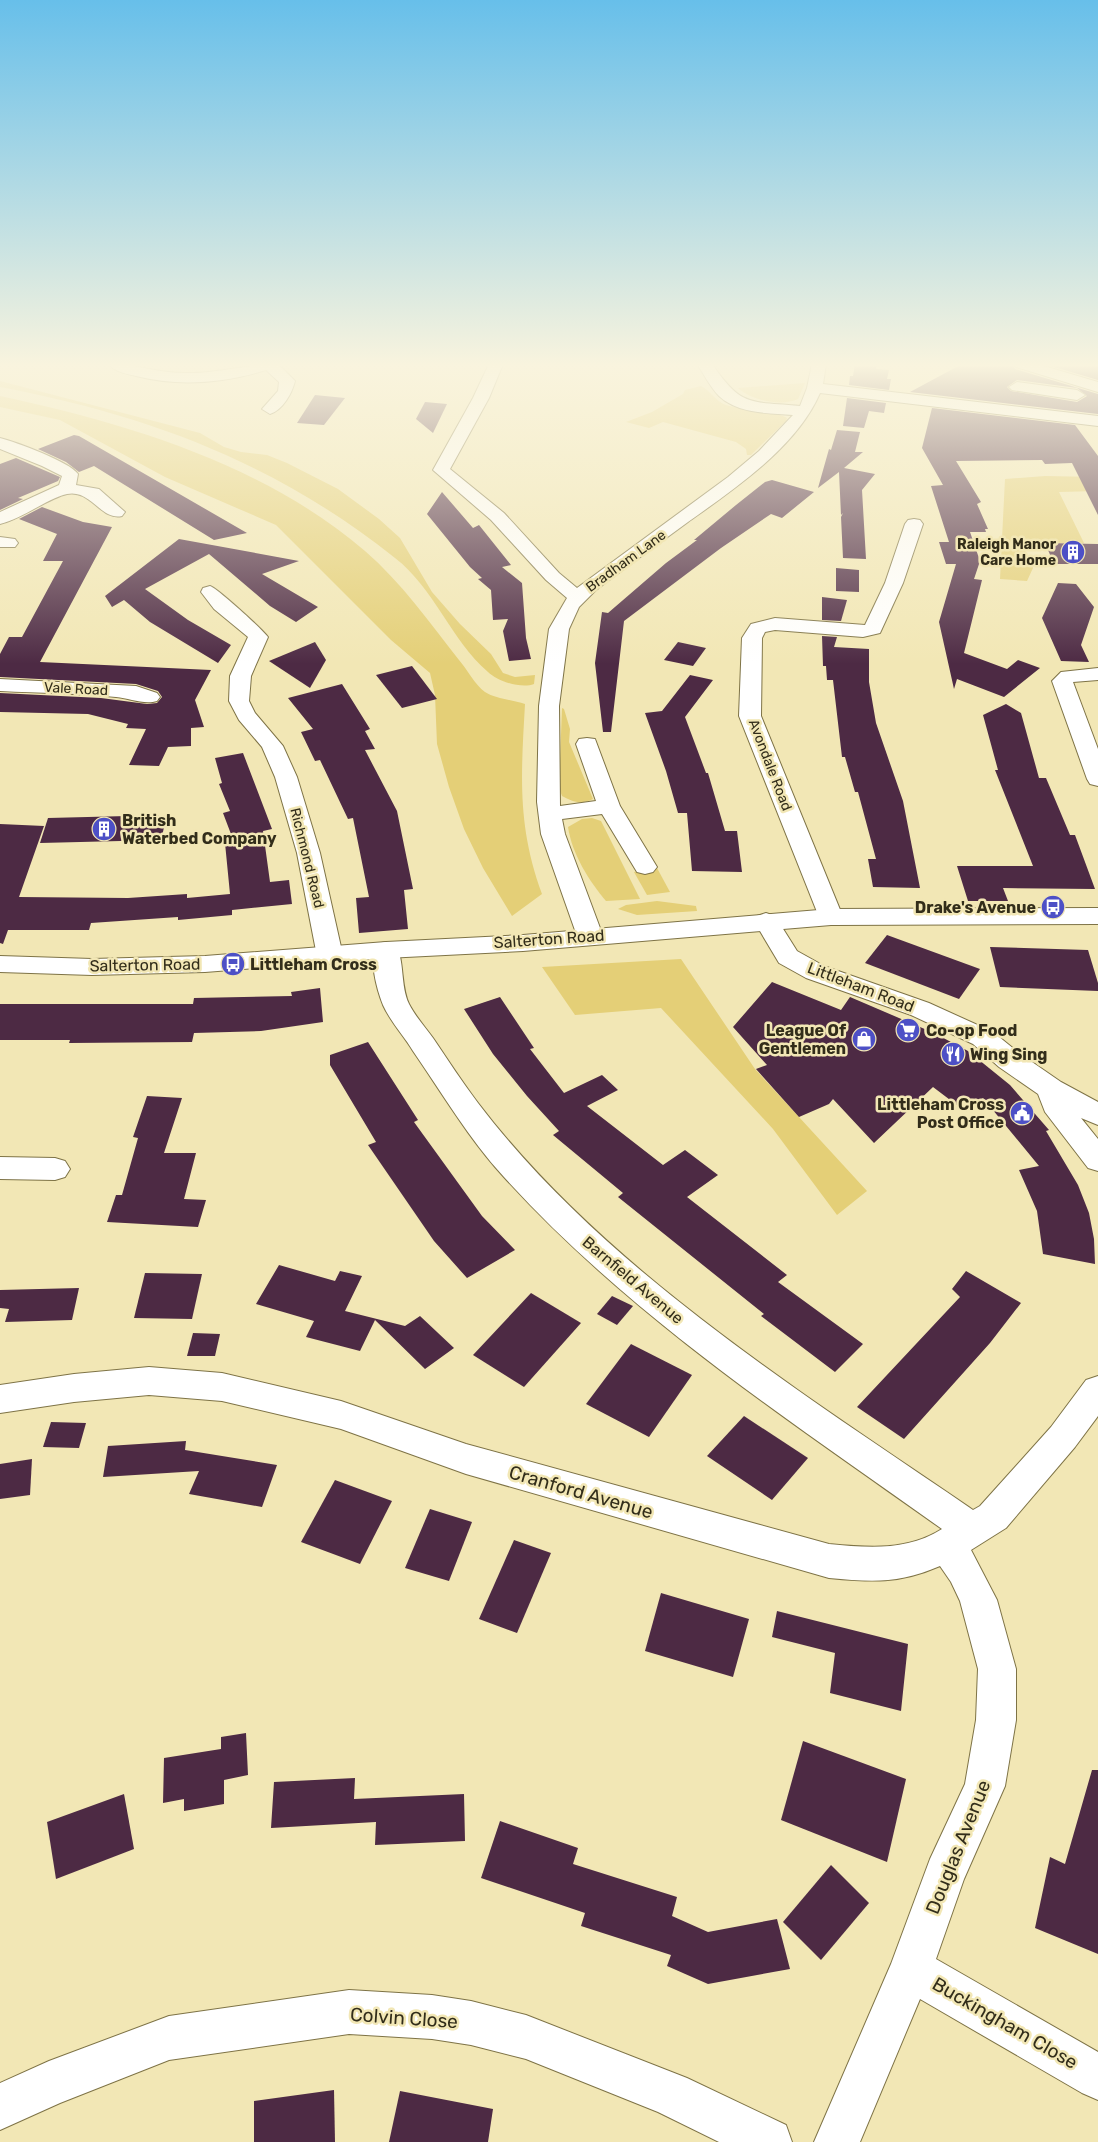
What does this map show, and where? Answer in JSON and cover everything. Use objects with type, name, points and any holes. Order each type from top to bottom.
[{"type":"street","points":[[0,519],[66,488],[70,481],[70,474],[45,464]]},
{"type":"street","points":[[444,464],[441,470],[476,496],[514,533],[566,590],[578,597]]},
{"type":"street","name":"Bradham Lane","points":[[590,936],[553,834],[548,802],[549,706],[559,629],[571,605],[578,597],[734,481],[753,464]]},
{"type":"street","points":[[66,488],[93,494],[116,512]]},
{"type":"street","name":"Avondale Road","points":[[830,916],[750,716],[752,638],[758,628],[775,624],[863,631],[874,629],[894,583],[914,524]]},
{"type":"street","name":"Richmond Road","points":[[210,592],[215,602],[251,627],[258,638],[238,682],[239,702],[249,722],[262,732],[276,753],[303,828],[330,956]]},
{"type":"street","points":[[1098,674],[1068,676],[1062,681],[1098,778]]},
{"type":"street","name":"Vale Road","points":[[0,685],[136,692],[150,697]]},
{"type":"street","points":[[586,744],[610,806],[645,867]]},
{"type":"street","points":[[550,814],[610,806]]},
{"type":"street","name":"Salterton Road","points":[[0,964],[92,967],[196,964],[523,942],[830,916],[1098,916]]},
{"type":"street","name":"Littleham Road","points":[[766,921],[788,957],[815,972],[920,1009],[983,1038],[1009,1060],[1051,1089],[1098,1115]]},
{"type":"street","name":"Barnfield Avenue","points":[[386,950],[388,975],[396,1005],[467,1109],[508,1161],[574,1230],[684,1323],[814,1420],[959,1538]]},
{"type":"street","points":[[1051,1089],[1055,1105],[1098,1160]]},
{"type":"street","points":[[0,1168],[55,1169]]},
{"type":"street","name":"Cranford Avenue","points":[[0,1400],[74,1388],[149,1381],[222,1387],[340,1415],[466,1459],[694,1526],[829,1561],[874,1565],[912,1561],[959,1538],[993,1517],[1063,1437],[1097,1393]]},
{"type":"street","name":"Douglas Avenue","points":[[837,2142],[911,1969],[945,1874],[985,1786],[996,1720],[997,1669],[978,1600],[964,1570],[959,1538]]},
{"type":"street","name":"Buckingham Close","points":[[911,1969],[1098,2076]]},
{"type":"street","name":"Colvin Close","points":[[0,2107],[49,2084],[169,2038],[349,2012],[432,2017],[471,2023],[526,2038],[671,2094],[769,2142]]},
{"type":"shaded area","points":[[141,464],[223,464],[284,494],[326,521],[378,563],[415,603],[481,689],[494,696],[525,704],[522,778],[525,823],[528,845],[542,894],[512,916],[483,868],[464,829],[449,787],[437,744],[435,695],[430,673],[391,640],[276,525],[165,477]]},
{"type":"shaded area","points":[[244,464],[289,464],[338,489],[379,519],[400,538],[432,592],[460,624],[491,654],[503,673],[515,677],[535,675],[534,684],[516,685],[497,678],[488,672],[463,645],[432,599],[409,570],[350,525],[304,495]]},
{"type":"shaded area","points":[[1045,476],[1098,477],[1098,491],[1059,492],[1084,543],[1022,543],[1033,568],[1027,581],[1000,579],[1005,479]]},
{"type":"shaded area","points":[[562,708],[564,709],[570,729],[569,742],[593,799],[585,802],[573,801],[562,796],[559,788]]},
{"type":"shaded area","points":[[592,818],[601,821],[640,899],[606,901],[593,885],[577,857],[568,827],[582,819]]},
{"type":"shaded area","points":[[657,868],[670,892],[647,895],[634,872]]},
{"type":"shaded area","points":[[657,901],[696,906],[697,911],[637,915],[618,909],[626,905]]},
{"type":"shaded area","points":[[681,959],[755,1069],[867,1191],[837,1215],[773,1129],[661,1008],[575,1015],[542,967]]},
{"type":"building","points":[[0,464],[30,464],[60,477],[58,481],[18,498],[23,499],[0,510]]},
{"type":"building","points":[[69,464],[127,464],[247,533],[214,540],[94,466],[79,472]]},
{"type":"building","points":[[825,464],[849,464],[844,468],[875,474],[862,490],[866,559],[843,558],[841,517],[843,513],[841,515],[839,472],[818,488]]},
{"type":"building","points":[[931,464],[958,464],[981,502],[977,504],[988,529],[985,529],[986,532],[970,532],[981,564],[979,564],[974,579],[982,580],[964,653],[1007,669],[1018,660],[1040,668],[1004,697],[957,679],[954,689],[939,622],[956,564],[946,564],[939,542],[949,542],[931,486],[943,485]]},
{"type":"building","points":[[1072,464],[1098,464],[1098,515]]},
{"type":"building","points":[[772,480],[814,492],[782,518],[771,514],[721,548],[624,621],[611,732],[603,732],[595,663],[602,612],[608,613],[666,563],[697,540],[694,540],[736,505],[765,482]]},
{"type":"building","points":[[442,492],[473,528],[479,525],[511,565],[502,567],[522,583],[526,638],[531,659],[509,661],[503,631],[508,619],[493,620],[491,590],[478,579],[482,578],[470,567],[427,514]]},
{"type":"building","points":[[42,507],[83,522],[112,527],[40,662],[211,670],[195,700],[204,727],[191,728],[191,746],[168,747],[159,766],[129,765],[146,729],[126,728],[128,724],[88,714],[0,712],[0,693],[101,698],[147,704],[157,703],[162,697],[158,691],[136,684],[0,677],[0,654],[9,637],[22,637],[63,561],[43,561],[57,534],[19,519]]},
{"type":"building","points":[[179,539],[299,561],[262,574],[318,607],[296,622],[270,606],[209,554],[145,589],[188,620],[231,645],[218,663],[150,622],[124,600],[112,607],[105,596]]},
{"type":"building","name":"Raleigh Manor Care Home","points":[[1045,543],[1098,544],[1098,564],[1054,564]]},
{"type":"building","points":[[836,568],[859,570],[859,592],[836,591]]},
{"type":"building","points":[[1058,583],[1076,584],[1094,607],[1081,645],[1089,662],[1061,661],[1042,618]]},
{"type":"building","points":[[822,597],[847,600],[841,621],[822,620]]},
{"type":"building","points":[[822,636],[837,637],[834,647],[869,649],[869,682],[876,723],[903,801],[920,888],[873,887],[868,859],[876,859],[858,792],[855,792],[845,757],[842,757],[833,680],[827,680],[826,666],[823,666]]},
{"type":"building","points":[[315,642],[326,660],[310,688],[269,661]]},
{"type":"building","points":[[678,642],[706,648],[693,666],[664,660]]},
{"type":"building","points":[[412,666],[437,699],[402,708],[376,675]]},
{"type":"building","points":[[690,675],[713,680],[685,717],[706,773],[708,773],[725,831],[737,831],[742,872],[692,871],[687,813],[678,813],[666,771],[645,713],[662,711]]},
{"type":"building","points":[[342,684],[370,729],[365,731],[375,749],[365,750],[397,811],[413,889],[404,890],[408,929],[359,933],[356,898],[369,897],[353,818],[348,819],[320,760],[315,761],[301,732],[313,729],[288,698]]},
{"type":"building","points":[[1006,704],[1021,713],[1039,778],[1046,778],[1070,835],[1075,835],[1095,889],[1003,888],[1008,901],[968,901],[957,866],[1033,866],[995,770],[998,770],[983,715]]},
{"type":"building","points":[[243,753],[272,829],[263,831],[270,882],[289,880],[292,904],[232,910],[232,915],[178,920],[178,917],[91,923],[89,930],[8,930],[3,944],[0,943],[0,824],[44,826],[19,897],[128,898],[187,894],[187,898],[230,894],[225,843],[234,842],[223,813],[230,811],[219,784],[222,783],[215,758]]},
{"type":"building","name":"British Waterbed Company","points":[[167,815],[161,840],[40,843],[48,818]]},
{"type":"building","points":[[887,935],[980,969],[959,999],[865,963]]},
{"type":"building","points":[[990,947],[1088,950],[1098,983],[1098,991],[1000,987]]},
{"type":"building","points":[[772,982],[841,1010],[850,997],[934,1033],[968,1051],[1010,1085],[1049,1130],[1046,1131],[1078,1185],[1089,1213],[1094,1239],[1095,1264],[1043,1254],[1037,1211],[1019,1170],[1039,1166],[983,1098],[966,1112],[933,1087],[874,1143],[833,1099],[829,1104],[799,1117],[756,1069],[767,1065],[733,1027]]},
{"type":"building","points":[[320,988],[323,1022],[261,1031],[194,1033],[192,1042],[69,1043],[70,1040],[0,1040],[0,1004],[193,1004],[194,998],[292,996],[291,992]]},
{"type":"building","points":[[500,997],[534,1048],[530,1049],[564,1093],[602,1075],[618,1090],[587,1106],[663,1165],[685,1150],[718,1175],[687,1197],[787,1275],[778,1282],[863,1344],[835,1372],[761,1316],[764,1314],[618,1197],[623,1193],[553,1135],[559,1131],[527,1096],[493,1054],[464,1009]]},
{"type":"building","points":[[368,1042],[418,1120],[414,1122],[482,1216],[515,1250],[467,1278],[434,1241],[368,1145],[376,1142],[330,1065],[330,1055]]},
{"type":"building","points":[[147,1096],[182,1098],[164,1153],[196,1153],[184,1199],[206,1200],[198,1227],[107,1222],[116,1195],[122,1195],[138,1138],[133,1137]]},
{"type":"building","points":[[279,1265],[335,1281],[340,1271],[362,1276],[345,1311],[405,1326],[420,1316],[454,1348],[425,1369],[375,1320],[360,1351],[306,1337],[314,1321],[256,1304]]},
{"type":"building","points":[[966,1271],[1021,1303],[990,1343],[904,1439],[857,1407],[960,1297],[952,1289]]},
{"type":"building","points":[[145,1273],[202,1274],[192,1319],[134,1318]]},
{"type":"building","points":[[79,1288],[72,1320],[5,1322],[9,1309],[0,1308],[0,1290]]},
{"type":"building","points":[[531,1293],[581,1323],[524,1387],[473,1355]]},
{"type":"building","points":[[612,1296],[633,1306],[617,1325],[597,1314]]},
{"type":"building","points":[[193,1333],[220,1334],[215,1356],[187,1356]]},
{"type":"building","points":[[631,1344],[692,1375],[649,1437],[586,1404]]},
{"type":"building","points":[[744,1416],[808,1458],[772,1500],[707,1456]]},
{"type":"building","points":[[51,1422],[86,1423],[79,1448],[43,1447]]},
{"type":"building","points":[[186,1441],[185,1450],[277,1465],[262,1507],[189,1494],[199,1471],[103,1477],[108,1446]]},
{"type":"building","points":[[32,1459],[30,1495],[0,1499],[0,1464]]},
{"type":"building","points":[[335,1480],[392,1501],[360,1564],[301,1542]]},
{"type":"building","points":[[430,1509],[472,1522],[449,1581],[405,1568]]},
{"type":"building","points":[[514,1540],[551,1553],[517,1633],[479,1619]]},
{"type":"building","points":[[661,1593],[749,1619],[733,1677],[645,1651]]},
{"type":"building","points":[[777,1611],[908,1644],[901,1711],[830,1693],[835,1653],[772,1637]]},
{"type":"building","points":[[246,1733],[248,1775],[224,1780],[224,1804],[184,1811],[184,1799],[163,1803],[164,1758],[221,1749],[221,1737]]},
{"type":"building","points":[[803,1741],[906,1779],[887,1862],[781,1820]]},
{"type":"building","points":[[1092,1770],[1098,1770],[1098,1954],[1035,1928],[1050,1857],[1065,1864]]},
{"type":"building","points":[[355,1778],[354,1799],[464,1794],[465,1841],[375,1845],[376,1822],[271,1828],[274,1782]]},
{"type":"building","points":[[124,1794],[134,1849],[56,1879],[47,1822]]},
{"type":"building","points":[[500,1821],[578,1848],[573,1864],[677,1897],[672,1916],[708,1932],[777,1919],[790,1969],[708,1984],[667,1966],[671,1955],[581,1926],[585,1913],[481,1878]]},
{"type":"building","points":[[831,1865],[869,1903],[821,1960],[783,1922]]},
{"type":"building","points":[[334,2090],[335,2142],[254,2142],[254,2101]]},
{"type":"building","points":[[400,2091],[493,2109],[488,2142],[389,2142]]},
{"type":"place","name":"Raleigh Manor Care Home","points":[[1073,552]]},
{"type":"place","name":"British Waterbed Company","points":[[104,829]]},
{"type":"place","name":"Drake's Avenue","points":[[1053,907]]},
{"type":"place","name":"Littleham Cross","points":[[233,964]]},
{"type":"place","name":"Co-op Food","points":[[908,1030]]},
{"type":"place","name":"League Of Gentlemen","points":[[864,1039]]},
{"type":"place","name":"Wing Sing","points":[[953,1054]]},
{"type":"place","name":"Littleham Cross Post Office","points":[[1022,1113]]}]
